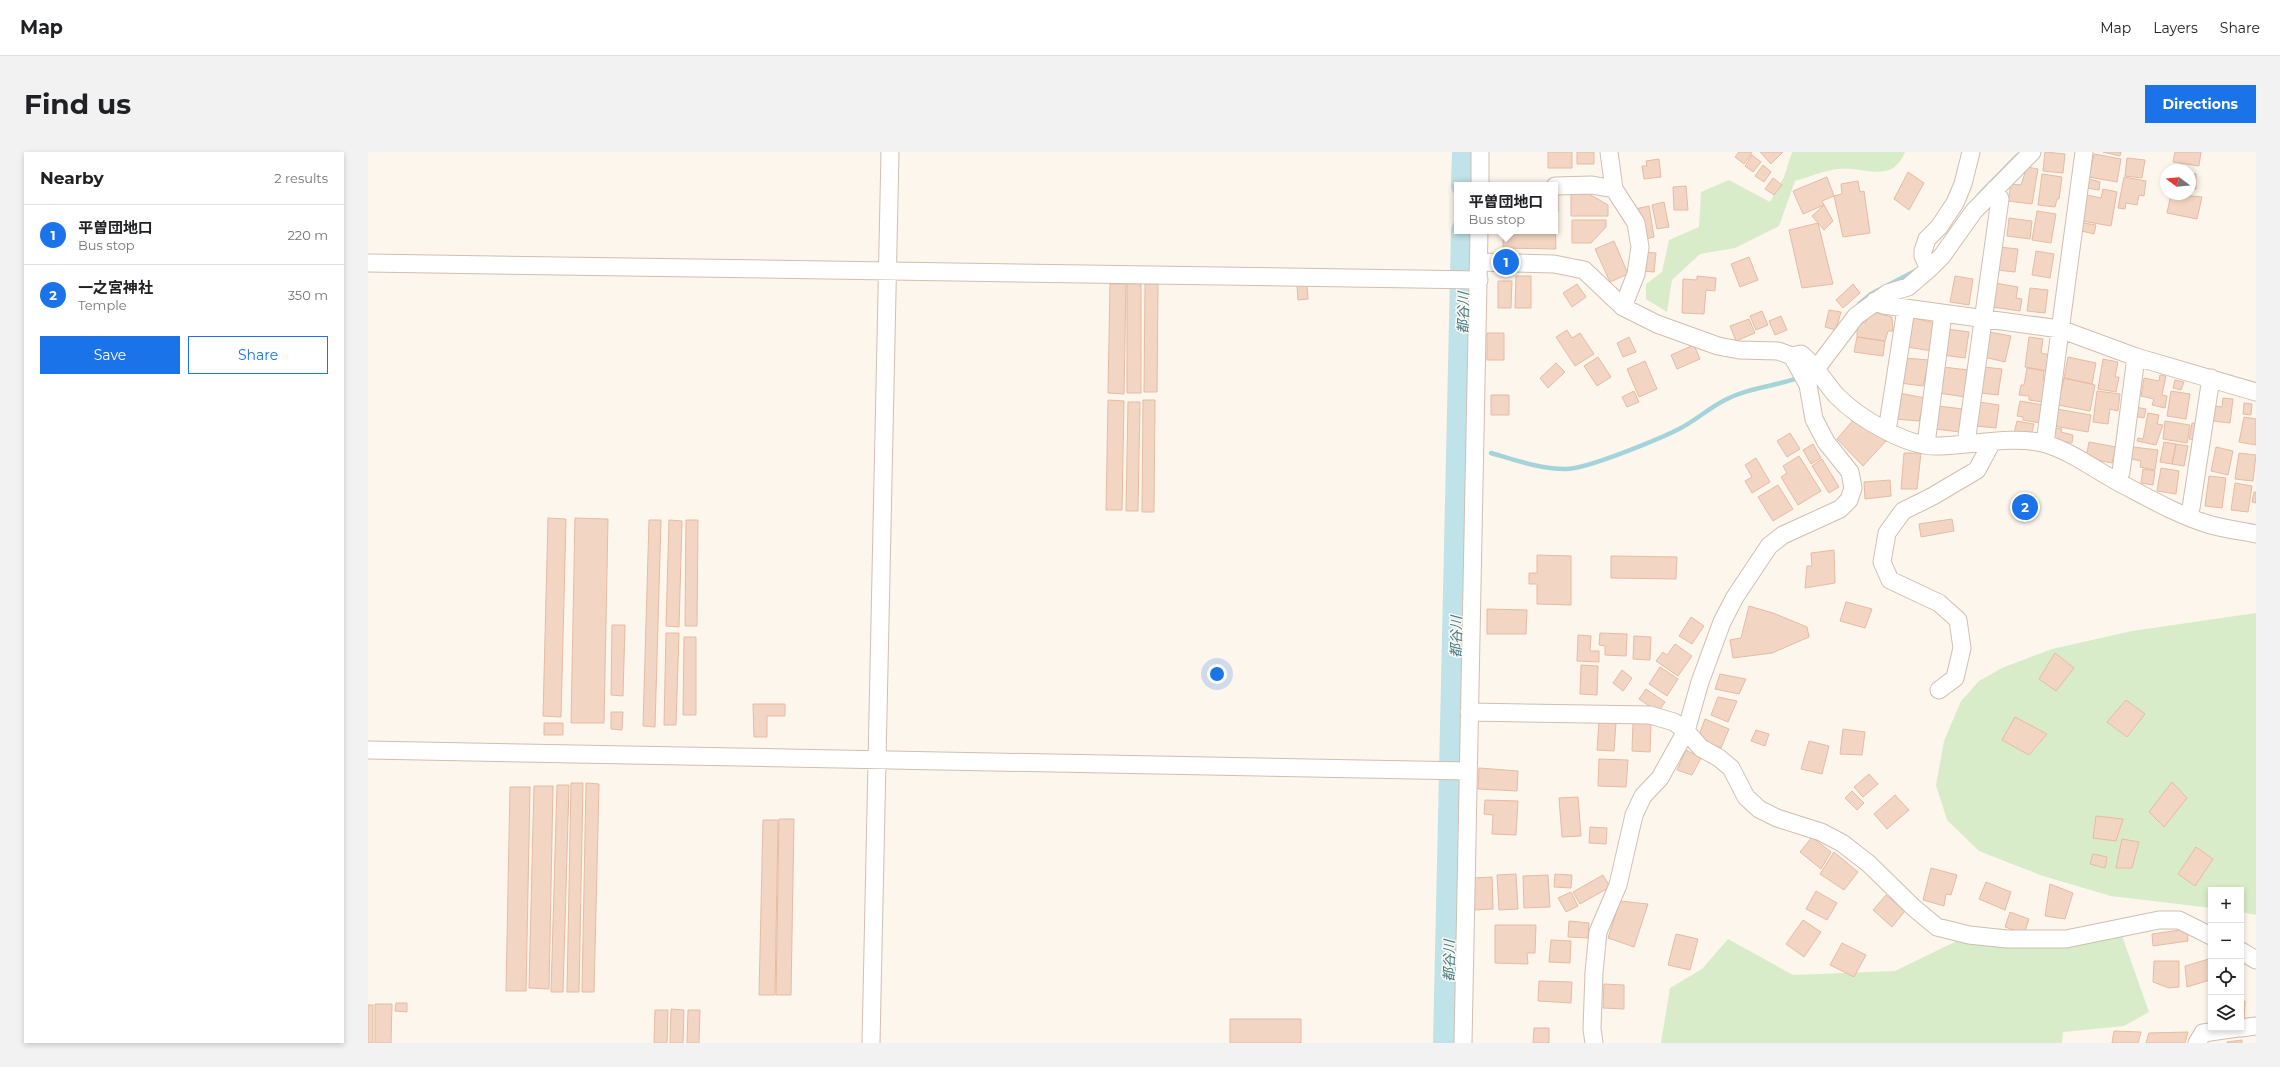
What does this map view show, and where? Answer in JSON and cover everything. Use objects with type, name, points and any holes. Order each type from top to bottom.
[{"type":"street","points":[[871,1043],[890,152]]},
{"type":"street","points":[[1480,152],[1480,182]]},
{"type":"street","points":[[1609,152],[1614,189],[1636,223],[1640,247],[1636,274],[1623,307]]},
{"type":"street","points":[[1926,264],[1927,239],[1939,227],[1955,203],[1963,184],[1971,152]]},
{"type":"street","points":[[1816,369],[1856,316],[1888,292],[1908,287],[1926,264],[1942,256],[1974,211],[2032,152]]},
{"type":"street","points":[[2045,444],[2084,152]]},
{"type":"street","points":[[1558,186],[1592,185],[1614,189]]},
{"type":"street","points":[[1968,444],[1967,436],[2000,199],[1995,189]]},
{"type":"street","points":[[1463,1043],[1458,771],[1469,712],[1469,281],[1479,262],[1480,234]]},
{"type":"street","points":[[1479,262],[1554,264],[1584,270],[1623,307],[1657,324],[1718,346],[1739,350],[1778,351],[1792,356],[1801,354],[1816,369],[1837,396],[1874,425],[1902,439],[1938,447],[2023,441],[2045,444],[2071,454],[2117,482],[2187,516],[2211,525],[2256,534]]},
{"type":"street","points":[[368,263],[1469,281]]},
{"type":"street","points":[[1875,301],[1883,305],[1906,309],[2060,329],[2136,357],[2256,392]]},
{"type":"street","points":[[1887,431],[1906,309]]},
{"type":"street","points":[[1926,444],[1943,314]]},
{"type":"street","points":[[1594,1043],[1592,1029],[1594,972],[1598,932],[1618,885],[1634,815],[1643,796],[1660,778],[1686,731],[1700,682],[1722,622],[1735,596],[1768,546],[1782,535],[1840,509],[1849,500],[1853,488],[1850,472],[1826,442],[1814,419],[1808,385],[1792,356]]},
{"type":"street","points":[[2117,482],[2121,472],[2136,357]]},
{"type":"street","points":[[2187,516],[2192,508],[2211,378]]},
{"type":"street","points":[[1940,690],[1955,678],[1962,648],[1958,620],[1939,603],[1890,580],[1882,562],[1887,533],[1903,511],[1933,496],[1977,470],[1992,442]]},
{"type":"street","points":[[1469,712],[1650,715],[1674,722],[1686,731],[1701,748],[1719,758],[1731,768],[1746,797],[1759,809],[1777,818],[1821,832],[1842,843],[1869,864],[1914,908],[1937,927],[1969,935],[2007,939],[2066,939],[2159,920],[2179,920],[2208,934]]},
{"type":"street","points":[[368,750],[1458,771]]},
{"type":"street","points":[[2244,953],[2256,960]]},
{"type":"street","points":[[2244,1028],[2256,1026]]},
{"type":"street","points":[[2198,1043],[2203,1033],[2217,1031]]},
{"type":"green space","points":[[1792,152],[1905,152],[1899,162],[1892,168],[1884,171],[1876,172],[1837,169],[1795,181],[1779,226],[1735,248],[1700,254],[1672,280],[1667,312],[1646,299],[1646,284],[1662,272],[1669,240],[1699,227],[1701,192],[1729,180],[1770,202],[1784,177]]},
{"type":"green space","points":[[2256,613],[2256,915],[2244,913],[2244,887],[2208,887],[2208,908],[2111,896],[2043,876],[1979,851],[1947,820],[1936,785],[1944,741],[1961,701],[1979,681],[2002,668],[2052,649],[2132,631]]},
{"type":"green space","points":[[2120,930],[2149,1012],[2124,1026],[2063,1032],[2062,1043],[1661,1043],[1670,988],[1702,969],[1728,939],[1793,975],[1895,971],[1969,935]]},
{"type":"building","points":[[1548,152],[1572,152],[1572,168],[1548,168]]},
{"type":"building","points":[[1577,152],[1594,152],[1594,164],[1577,164]]},
{"type":"building","points":[[1739,152],[1752,153],[1744,164],[1735,157]]},
{"type":"building","points":[[1760,152],[1783,152],[1771,164]]},
{"type":"building","points":[[2045,152],[2065,154],[2063,173],[2043,171]]},
{"type":"building","points":[[2103,152],[2121,152],[2120,156]]},
{"type":"building","points":[[2175,152],[2201,152],[2199,166],[2196,166],[2196,164],[2173,162]]},
{"type":"building","points":[[2094,154],[2121,159],[2117,182],[2089,177]]},
{"type":"building","points":[[1752,155],[1761,162],[1753,172],[1745,166]]},
{"type":"building","points":[[2127,158],[2145,160],[2142,178],[2125,176]]},
{"type":"building","points":[[1659,159],[1661,177],[1644,179],[1642,166],[1647,166],[1646,161]]},
{"type":"building","points":[[1763,165],[1771,172],[1764,182],[1755,176]]},
{"type":"building","points":[[2027,167],[2038,169],[2032,204],[2008,201],[2011,184],[2021,185]]},
{"type":"building","points":[[1908,172],[1924,183],[1909,210],[1894,199]]},
{"type":"building","points":[[2042,174],[2062,177],[2059,199],[2057,199],[2055,207],[2038,205]]},
{"type":"building","points":[[1827,177],[1834,196],[1822,201],[1824,205],[1803,214],[1793,191]]},
{"type":"building","points":[[2124,177],[2146,181],[2144,196],[2139,195],[2137,205],[2126,203],[2125,209],[2118,208]]},
{"type":"building","points":[[1773,178],[1782,185],[1774,195],[1765,189]]},
{"type":"building","points":[[2089,179],[2100,182],[2099,190],[2087,188]]},
{"type":"building","points":[[1858,181],[1860,192],[1864,191],[1870,233],[1843,237],[1834,196],[1842,194],[1841,184]]},
{"type":"building","points":[[1686,186],[1688,210],[1674,210],[1673,187]]},
{"type":"building","points":[[2103,189],[2117,192],[2111,226],[2082,221],[2087,195],[2101,198]]},
{"type":"building","points":[[1571,194],[1589,194],[1608,205],[1608,216],[1571,216]]},
{"type":"building","points":[[2196,196],[2202,197],[2197,219],[2167,213],[2170,200],[2196,200]]},
{"type":"building","points":[[1664,202],[1669,227],[1657,229],[1652,205]]},
{"type":"building","points":[[1824,205],[1833,221],[1824,230],[1812,216]]},
{"type":"building","points":[[1649,206],[1654,237],[1641,240],[1635,209]]},
{"type":"building","points":[[2037,211],[2056,214],[2051,243],[2032,240]]},
{"type":"building","points":[[2009,218],[2032,221],[2030,239],[2007,236]]},
{"type":"building","points":[[1572,220],[1606,220],[1606,227],[1591,243],[1572,243]]},
{"type":"building","points":[[1818,223],[1833,284],[1802,288],[1789,230]]},
{"type":"building","points":[[2083,223],[2096,225],[2094,234],[2082,231]]},
{"type":"building","points":[[1503,234],[1556,234],[1556,249],[1503,248]]},
{"type":"building","points":[[1614,241],[1628,274],[1610,282],[1595,249]]},
{"type":"building","points":[[1999,247],[2018,249],[2015,272],[1997,270]]},
{"type":"building","points":[[2036,251],[2054,254],[2050,278],[2032,275]]},
{"type":"building","points":[[1644,252],[1656,253],[1654,272],[1642,271]]},
{"type":"building","points":[[1749,257],[1758,280],[1740,287],[1731,264]]},
{"type":"building","points":[[1516,276],[1531,276],[1531,308],[1515,308]]},
{"type":"building","points":[[1697,276],[1716,278],[1715,291],[1706,290],[1704,314],[1682,313],[1683,279],[1697,280]]},
{"type":"building","points":[[1955,276],[1973,279],[1969,305],[1950,302]]},
{"type":"building","points":[[1498,281],[1512,281],[1511,308],[1498,308]]},
{"type":"building","points":[[1995,283],[2018,287],[2016,298],[2022,299],[2020,311],[1992,307]]},
{"type":"building","points":[[1110,284],[1126,284],[1124,394],[1108,393]]},
{"type":"building","points":[[1127,284],[1141,284],[1141,393],[1127,393]]},
{"type":"building","points":[[1145,284],[1158,284],[1157,392],[1144,392]]},
{"type":"building","points":[[1307,284],[1308,299],[1298,300],[1297,285]]},
{"type":"building","points":[[1577,284],[1586,297],[1572,307],[1563,293]]},
{"type":"building","points":[[1853,284],[1860,293],[1843,308],[1836,300]]},
{"type":"building","points":[[2030,288],[2048,290],[2045,313],[2027,311]]},
{"type":"building","points":[[1829,310],[1841,312],[1836,330],[1825,327]]},
{"type":"building","points":[[1762,311],[1768,325],[1756,330],[1750,316]]},
{"type":"building","points":[[1870,311],[1892,317],[1893,331],[1888,331],[1885,341],[1857,337],[1857,323],[1866,322]]},
{"type":"building","points":[[1781,316],[1787,330],[1775,335],[1769,321]]},
{"type":"building","points":[[1910,317],[1935,323],[1932,351],[1907,347]]},
{"type":"building","points":[[1749,319],[1755,333],[1736,341],[1730,326]]},
{"type":"building","points":[[1947,329],[1969,332],[1965,358],[1943,355]]},
{"type":"building","points":[[1567,330],[1572,338],[1580,333],[1594,354],[1575,366],[1556,337]]},
{"type":"building","points":[[1989,332],[2011,336],[2005,362],[1984,357]]},
{"type":"building","points":[[1487,333],[1504,333],[1504,360],[1487,360]]},
{"type":"building","points":[[1629,337],[1636,352],[1623,357],[1617,343]]},
{"type":"building","points":[[1857,337],[1885,341],[1883,356],[1854,352]]},
{"type":"building","points":[[2029,337],[2043,339],[2041,353],[2050,355],[2048,371],[2025,367]]},
{"type":"building","points":[[1694,345],[1700,359],[1677,369],[1671,355]]},
{"type":"building","points":[[1598,357],[1611,377],[1597,386],[1584,366]]},
{"type":"building","points":[[2068,357],[2096,363],[2092,384],[2064,378]]},
{"type":"building","points":[[1903,358],[1929,360],[1923,386],[1900,383]]},
{"type":"building","points":[[2103,359],[2118,362],[2115,377],[2119,377],[2116,392],[2098,389]]},
{"type":"building","points":[[1645,361],[1657,389],[1639,397],[1627,369]]},
{"type":"building","points":[[1556,363],[1565,372],[1548,388],[1540,378]]},
{"type":"building","points":[[1943,367],[1968,370],[1965,397],[1939,393]]},
{"type":"building","points":[[1984,367],[2002,369],[1998,395],[1980,393]]},
{"type":"building","points":[[2027,368],[2044,371],[2043,380],[2046,380],[2042,402],[2029,400],[2029,396],[2019,395],[2021,385],[2024,385]]},
{"type":"building","points":[[2160,375],[2166,376],[2162,395],[2167,396],[2165,408],[2152,405],[2154,399],[2141,396],[2144,378],[2159,381]]},
{"type":"building","points":[[2064,378],[2095,385],[2090,411],[2058,405]]},
{"type":"building","points":[[2175,380],[2184,382],[2181,390],[2173,388]]},
{"type":"building","points":[[1634,391],[1639,402],[1627,407],[1622,397]]},
{"type":"building","points":[[2097,391],[2120,394],[2118,411],[2110,409],[2108,424],[2093,422]]},
{"type":"building","points":[[2171,391],[2190,394],[2186,419],[2167,416]]},
{"type":"building","points":[[1899,393],[1925,398],[1919,421],[1895,419]]},
{"type":"building","points":[[1491,395],[1509,395],[1509,415],[1491,415]]},
{"type":"building","points":[[2223,398],[2233,399],[2230,423],[2212,421],[2215,406],[2222,407]]},
{"type":"building","points":[[1108,400],[1124,401],[1122,510],[1106,510]]},
{"type":"building","points":[[1143,400],[1155,400],[1154,512],[1142,512]]},
{"type":"building","points":[[2020,401],[2043,405],[2040,423],[2023,420],[2023,417],[2017,416]]},
{"type":"building","points":[[1128,402],[1140,402],[1138,511],[1126,511]]},
{"type":"building","points":[[1979,402],[1999,405],[1996,428],[1976,426]]},
{"type":"building","points":[[2244,403],[2252,404],[2251,415],[2243,414]]},
{"type":"building","points":[[1938,406],[1963,409],[1960,432],[1935,429]]},
{"type":"building","points":[[2135,407],[2146,409],[2144,418],[2133,416]]},
{"type":"building","points":[[2057,409],[2091,415],[2088,432],[2054,426]]},
{"type":"building","points":[[2148,413],[2159,415],[2157,424],[2163,425],[2156,445],[2137,441],[2138,438],[2143,439]]},
{"type":"building","points":[[1856,417],[1886,441],[1863,466],[1837,439]]},
{"type":"building","points":[[2244,417],[2256,419],[2256,445],[2239,442]]},
{"type":"building","points":[[2017,421],[2034,424],[2030,440],[2013,437]]},
{"type":"building","points":[[2165,421],[2190,425],[2187,443],[2163,439]]},
{"type":"building","points":[[2192,423],[2198,424],[2195,440],[2189,439]]},
{"type":"building","points":[[2055,428],[2062,429],[2061,432],[2073,435],[2072,443],[2053,439]]},
{"type":"building","points":[[1790,433],[1800,449],[1787,457],[1777,441]]},
{"type":"building","points":[[2089,442],[2116,447],[2112,463],[2086,458]]},
{"type":"building","points":[[2164,442],[2176,444],[2172,464],[2160,462]]},
{"type":"building","points":[[1813,444],[1821,458],[1811,464],[1803,450]]},
{"type":"building","points":[[2176,444],[2188,446],[2184,466],[2172,464]]},
{"type":"building","points":[[2133,447],[2158,450],[2155,470],[2140,467],[2141,461],[2131,459]]},
{"type":"building","points":[[2216,447],[2233,451],[2228,475],[2211,471]]},
{"type":"building","points":[[1904,453],[1921,453],[1917,489],[1901,489]]},
{"type":"building","points":[[2239,453],[2256,455],[2253,481],[2235,479]]},
{"type":"building","points":[[1799,456],[1821,491],[1798,505],[1781,477],[1787,473],[1783,466]]},
{"type":"building","points":[[1756,458],[1770,482],[1752,493],[1745,481],[1752,477],[1745,465]]},
{"type":"building","points":[[1822,459],[1839,487],[1829,493],[1812,466]]},
{"type":"building","points":[[2161,468],[2179,471],[2176,494],[2157,491]]},
{"type":"building","points":[[2143,469],[2155,471],[2153,485],[2141,483]]},
{"type":"building","points":[[2209,476],[2226,478],[2222,508],[2205,506]]},
{"type":"building","points":[[1890,480],[1891,496],[1865,499],[1864,482]]},
{"type":"building","points":[[2235,483],[2252,486],[2248,512],[2231,510]]},
{"type":"building","points":[[1778,485],[1793,509],[1773,521],[1758,497]]},
{"type":"building","points":[[2254,492],[2256,492],[2256,503],[2252,502]]},
{"type":"building","points":[[548,518],[566,519],[561,717],[543,716]]},
{"type":"building","points":[[575,518],[608,519],[604,723],[571,723]]},
{"type":"building","points":[[1952,519],[1954,531],[1921,537],[1919,524]]},
{"type":"building","points":[[649,520],[661,520],[655,727],[643,726]]},
{"type":"building","points":[[669,520],[682,521],[679,627],[666,626]]},
{"type":"building","points":[[686,520],[698,520],[697,626],[685,626]]},
{"type":"building","points":[[1834,550],[1835,583],[1805,588],[1807,566],[1812,566],[1811,553]]},
{"type":"building","points":[[1537,555],[1571,556],[1571,605],[1537,604],[1537,584],[1529,584],[1529,573],[1537,573]]},
{"type":"building","points":[[1611,556],[1677,557],[1676,579],[1611,578]]},
{"type":"building","points":[[1846,602],[1872,609],[1865,628],[1840,621]]},
{"type":"building","points":[[1749,606],[1773,613],[1807,627],[1809,637],[1772,653],[1733,658],[1730,640],[1741,638]]},
{"type":"building","points":[[1487,609],[1527,610],[1526,634],[1487,634]]},
{"type":"building","points":[[1691,617],[1704,626],[1692,644],[1679,636]]},
{"type":"building","points":[[612,625],[625,625],[623,696],[611,695]]},
{"type":"building","points":[[666,633],[679,633],[676,725],[664,725]]},
{"type":"building","points":[[1600,633],[1627,634],[1626,656],[1605,655],[1605,646],[1599,645]]},
{"type":"building","points":[[1578,635],[1591,636],[1590,651],[1599,651],[1599,662],[1577,661]]},
{"type":"building","points":[[1634,636],[1651,637],[1650,660],[1633,659]]},
{"type":"building","points":[[684,637],[696,637],[696,715],[683,715]]},
{"type":"building","points":[[1675,644],[1692,656],[1678,676],[1656,661],[1663,652],[1667,655]]},
{"type":"building","points":[[2055,653],[2074,668],[2056,691],[2039,679]]},
{"type":"building","points":[[1581,665],[1598,666],[1597,695],[1580,694]]},
{"type":"building","points":[[1660,667],[1678,679],[1667,696],[1649,684]]},
{"type":"building","points":[[1622,670],[1632,678],[1623,691],[1613,683]]},
{"type":"building","points":[[1720,674],[1746,679],[1739,694],[1715,689]]},
{"type":"building","points":[[1646,689],[1665,702],[1658,712],[1639,699]]},
{"type":"building","points":[[1718,697],[1737,701],[1728,722],[1711,715]]},
{"type":"building","points":[[2126,700],[2145,714],[2127,737],[2107,722]]},
{"type":"building","points":[[753,704],[785,704],[785,716],[767,716],[767,737],[754,737]]},
{"type":"building","points":[[611,712],[623,712],[622,730],[611,729]]},
{"type":"building","points":[[2015,717],[2047,734],[2029,755],[2002,740]]},
{"type":"building","points":[[1705,719],[1729,729],[1721,748],[1698,738]]},
{"type":"building","points":[[1599,722],[1616,723],[1614,751],[1597,750]]},
{"type":"building","points":[[1633,722],[1651,723],[1650,752],[1632,751]]},
{"type":"building","points":[[544,723],[563,723],[563,735],[544,735]]},
{"type":"building","points":[[1843,729],[1865,732],[1862,755],[1840,754]]},
{"type":"building","points":[[1756,730],[1769,734],[1765,746],[1751,741]]},
{"type":"building","points":[[1809,741],[1829,746],[1822,774],[1801,769]]},
{"type":"building","points":[[1686,750],[1701,758],[1692,775],[1677,770]]},
{"type":"building","points":[[1599,759],[1628,760],[1626,787],[1598,786]]},
{"type":"building","points":[[1479,768],[1518,771],[1517,791],[1478,789]]},
{"type":"building","points":[[1869,774],[1878,784],[1863,797],[1854,787]]},
{"type":"building","points":[[2172,782],[2187,798],[2164,827],[2149,812]]},
{"type":"building","points":[[571,783],[583,783],[579,992],[567,992]]},
{"type":"building","points":[[586,783],[599,784],[594,992],[582,992]]},
{"type":"building","points":[[557,785],[569,785],[563,992],[551,992]]},
{"type":"building","points":[[534,786],[553,786],[549,989],[529,988]]},
{"type":"building","points":[[510,787],[530,787],[526,991],[506,991]]},
{"type":"building","points":[[1852,791],[1864,803],[1857,810],[1845,798]]},
{"type":"building","points":[[1895,795],[1909,810],[1887,829],[1874,814]]},
{"type":"building","points":[[1578,797],[1581,836],[1562,837],[1559,798]]},
{"type":"building","points":[[1485,800],[1518,801],[1516,835],[1492,834],[1493,815],[1484,814]]},
{"type":"building","points":[[2096,816],[2123,819],[2116,841],[2093,838]]},
{"type":"building","points":[[779,819],[794,819],[791,995],[776,995]]},
{"type":"building","points":[[763,820],[778,820],[775,995],[759,995]]},
{"type":"building","points":[[1590,827],[1607,828],[1606,844],[1589,843]]},
{"type":"building","points":[[1812,837],[1831,852],[1821,869],[1800,852]]},
{"type":"building","points":[[2122,839],[2139,842],[2132,868],[2116,868]]},
{"type":"building","points":[[2196,847],[2213,859],[2195,886],[2178,874]]},
{"type":"building","points":[[1834,852],[1858,872],[1844,890],[1820,874]]},
{"type":"building","points":[[2093,854],[2107,857],[2105,868],[2090,864]]},
{"type":"building","points":[[1931,868],[1957,875],[1951,895],[1946,894],[1944,906],[1923,900]]},
{"type":"building","points":[[1516,874],[1518,909],[1499,910],[1497,875]]},
{"type":"building","points":[[1555,874],[1572,875],[1571,888],[1554,887]]},
{"type":"building","points":[[1548,875],[1550,907],[1524,908],[1523,876]]},
{"type":"building","points":[[1603,875],[1610,887],[1580,904],[1573,892]]},
{"type":"building","points":[[1492,877],[1493,909],[1474,910],[1473,878]]},
{"type":"building","points":[[1986,882],[2011,892],[2005,910],[1979,899]]},
{"type":"building","points":[[2050,884],[2073,893],[2065,919],[2045,916]]},
{"type":"building","points":[[1816,891],[1837,903],[1827,920],[1806,909]]},
{"type":"building","points":[[1571,892],[1578,906],[1566,912],[1558,898]]},
{"type":"building","points":[[1886,895],[1905,911],[1892,927],[1873,910]]},
{"type":"building","points":[[1620,901],[1648,904],[1634,947],[1608,938]]},
{"type":"building","points":[[2010,912],[2029,919],[2024,934],[2005,927]]},
{"type":"building","points":[[1803,920],[1821,932],[1804,957],[1786,944]]},
{"type":"building","points":[[1569,921],[1589,923],[1588,938],[1568,937]]},
{"type":"building","points":[[1495,925],[1536,925],[1535,953],[1527,953],[1528,964],[1495,963]]},
{"type":"building","points":[[2187,929],[2188,941],[2153,946],[2152,934]]},
{"type":"building","points":[[1676,934],[1698,939],[1690,970],[1668,965]]},
{"type":"building","points":[[1551,940],[1571,941],[1570,963],[1549,962]]},
{"type":"building","points":[[1842,943],[1866,955],[1854,977],[1830,965]]},
{"type":"building","points":[[2208,959],[2208,981],[2187,987],[2185,966]]},
{"type":"building","points":[[2154,961],[2179,961],[2179,987],[2169,988],[2153,982]]},
{"type":"building","points":[[1539,981],[1572,982],[1571,1003],[1538,1001]]},
{"type":"building","points":[[1604,984],[1624,985],[1624,1009],[1603,1008]]},
{"type":"building","points":[[396,1003],[407,1003],[407,1012],[395,1011]]},
{"type":"building","points":[[375,1004],[392,1004],[391,1043],[375,1043]]},
{"type":"building","points":[[368,1005],[373,1005],[373,1043],[368,1043]]},
{"type":"building","points":[[671,1009],[684,1010],[683,1043],[670,1043]]},
{"type":"building","points":[[655,1010],[668,1010],[667,1043],[654,1043]]},
{"type":"building","points":[[688,1010],[700,1010],[699,1043],[687,1043]]},
{"type":"building","points":[[1230,1019],[1301,1019],[1301,1043],[1230,1043]]},
{"type":"building","points":[[1534,1028],[1549,1028],[1549,1043],[1533,1043]]},
{"type":"building","points":[[2114,1031],[2141,1032],[2138,1043],[2112,1043]]},
{"type":"building","points":[[2188,1032],[2185,1043],[2146,1043],[2149,1033]]},
{"type":"building","points":[[2242,1040],[2242,1043],[2227,1043],[2227,1042]]},
{"type":"waterway","name":"都谷川","points":[[1465,182],[1466,152]]},
{"type":"waterway","points":[[1979,195],[2017,156]]},
{"type":"waterway","name":"都谷川","points":[[1447,1043],[1465,234]]},
{"type":"waterway","points":[[1859,304],[1871,294],[1917,270]]},
{"type":"waterway","points":[[1491,453],[1528,464],[1556,469],[1575,468],[1588,465],[1669,434],[1685,426],[1719,403],[1743,392],[1800,377]]},
{"type":"place","name":"平曽団地口","points":[[1506,262]]},
{"type":"place","name":"一之宮神社","points":[[2025,507]]}]
